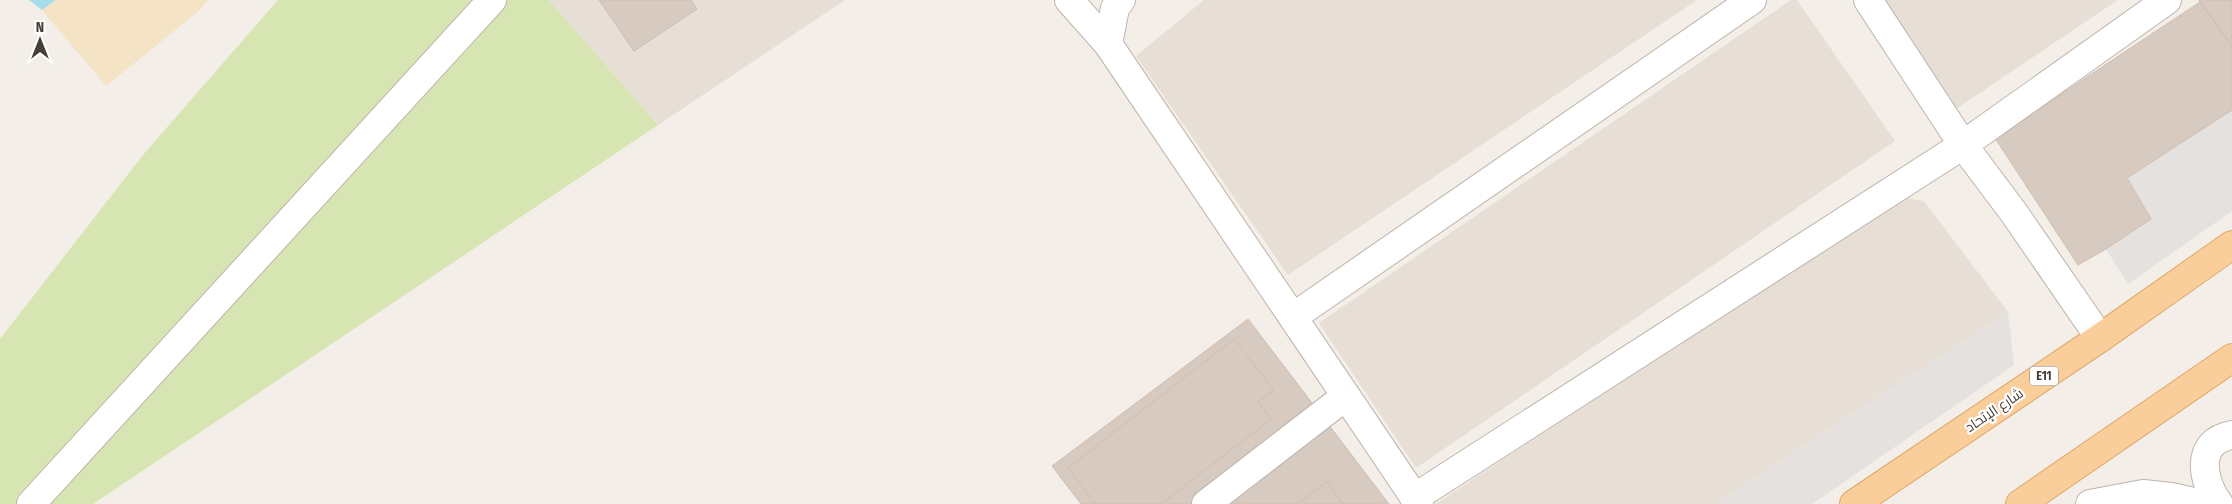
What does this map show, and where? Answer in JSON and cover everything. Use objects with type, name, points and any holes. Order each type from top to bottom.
[{"type":"main road","name":"شارع الإتحاد","points":[[1854,504],[2100,338],[2232,245]]},
{"type":"main road","points":[[2020,504],[2232,358]]},
{"type":"street","points":[[31,504],[492,0]]},
{"type":"street","points":[[1069,0],[1108,44],[1416,501],[1963,145],[2167,0]]},
{"type":"street","points":[[1108,44],[1115,8],[1121,0]]},
{"type":"street","points":[[1293,317],[1752,0]]},
{"type":"street","points":[[1868,0],[1963,145],[2014,213],[2100,338]]},
{"type":"street","points":[[1206,504],[1346,396]]},
{"type":"street","points":[[2219,504],[2207,484],[2204,472],[2205,456],[2216,441],[2232,436]]},
{"type":"street","points":[[2090,504],[2143,494],[2202,504]]},
{"type":"shaded area","points":[[549,0],[845,0],[658,125]]},
{"type":"shaded area","points":[[1204,0],[1697,0],[1288,275],[1136,56]]},
{"type":"shaded area","points":[[1791,0],[1797,0],[1895,141],[1416,468],[1319,323]]},
{"type":"shaded area","points":[[1868,0],[2118,0],[1944,117]]},
{"type":"shaded area","points":[[2232,110],[2232,211],[2128,284],[2106,249],[2151,219],[2127,178]]},
{"type":"shaded area","points":[[1896,196],[1924,201],[2008,312],[1715,504],[1436,504]]},
{"type":"shaded area","points":[[2008,312],[2014,365],[1812,504],[1715,504]]},
{"type":"green space","points":[[278,0],[549,0],[658,125],[93,504],[0,504],[0,339],[143,155]]},
{"type":"sand","points":[[56,0],[208,0],[200,10],[106,86],[42,10]]},
{"type":"water","points":[[29,0],[56,0],[42,10]]},
{"type":"building","points":[[599,0],[691,0],[697,9],[634,51]]},
{"type":"building","points":[[2199,0],[2232,0],[2232,46],[2200,2]]},
{"type":"building","points":[[2200,2],[2232,46],[2232,110],[2127,178],[2151,219],[2078,265],[1995,138]]},
{"type":"building","points":[[1248,319],[1389,504],[1081,504],[1052,466]]},
{"type":"building","points":[[1234,339],[1274,390],[1258,402],[1271,419],[1161,504],[1096,504],[1068,468]]},
{"type":"building","points":[[1327,481],[1343,504],[1298,504]]}]
